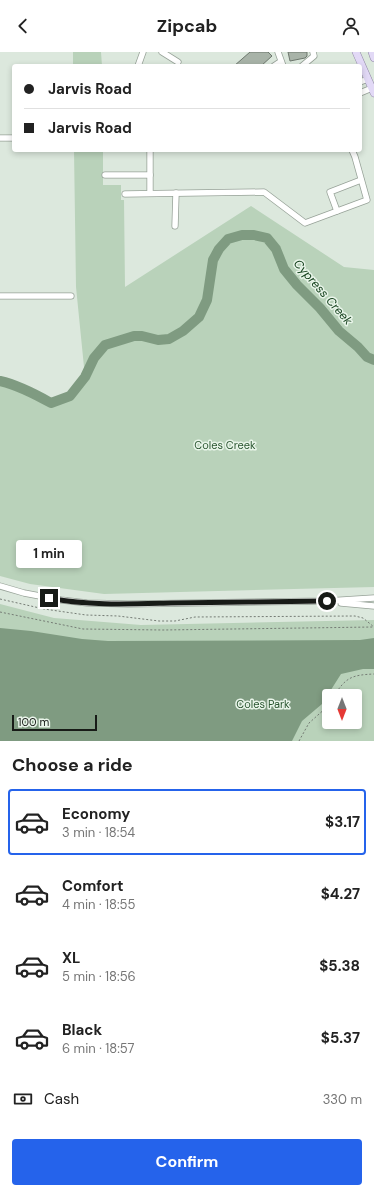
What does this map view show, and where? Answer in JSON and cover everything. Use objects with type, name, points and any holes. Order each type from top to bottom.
[{"type":"main road","points":[[356,52],[371,78],[373,89]]},
{"type":"main road","points":[[372,52],[374,58]]},
{"type":"street","points":[[139,64],[143,52]]},
{"type":"street","points":[[162,52],[178,62]]},
{"type":"street","points":[[278,52],[281,64]]},
{"type":"street","points":[[304,64],[314,56],[314,52]]},
{"type":"street","points":[[362,92],[373,89]]},
{"type":"street","points":[[0,138],[12,138]]},
{"type":"street","points":[[150,152],[150,193]]},
{"type":"street","points":[[125,194],[264,192],[305,223],[367,200],[353,152]]},
{"type":"street","points":[[105,175],[150,175]]},
{"type":"street","points":[[337,211],[330,192],[361,180]]},
{"type":"street","points":[[175,226],[176,193]]},
{"type":"street","points":[[0,296],[71,296]]},
{"type":"street","points":[[0,586],[24,593],[87,603],[128,604],[327,601],[374,598]]},
{"type":"street","points":[[327,601],[374,606]]},
{"type":"path","points":[[0,599],[44,609],[86,615],[175,621],[195,617],[355,616],[363,618],[374,627]]},
{"type":"path","points":[[0,612],[83,629],[163,630],[374,627]]},
{"type":"path","points":[[338,689],[341,685],[352,677],[374,674]]},
{"type":"path","points":[[299,741],[309,723],[322,711]]},
{"type":"green space","points":[[73,52],[101,52],[102,64],[73,64]]},
{"type":"green space","name":"Coles Creek","points":[[74,152],[103,152],[103,185],[121,185],[121,200],[124,200],[125,287],[251,206],[344,267],[374,270],[374,587],[104,594],[30,584],[0,576],[0,381],[20,387],[51,403],[70,396],[85,377],[76,287]]},
{"type":"green space","name":"Coles Park","points":[[0,604],[54,618],[141,625],[374,620],[374,741],[0,741]]},
{"type":"shaded area","points":[[0,628],[108,641],[360,640],[374,638],[374,669],[363,669],[341,674],[332,689],[322,689],[322,704],[302,721],[292,741],[0,741]]},
{"type":"building","points":[[250,52],[268,52],[272,56],[263,64],[236,64]]},
{"type":"building","points":[[288,52],[307,52],[307,56],[305,58],[290,61]]},
{"type":"waterway","name":"Cypress Creek","points":[[0,381],[20,387],[51,403],[70,396],[85,377],[94,358],[105,345],[134,336],[142,336],[158,340],[169,339],[183,331],[199,317],[207,300],[213,260],[219,249],[228,239],[242,235],[254,235],[267,238],[276,249],[284,269],[297,285],[320,308],[339,331],[358,347],[367,357],[374,360]]},
{"type":"route","points":[[49,598],[87,603],[128,604],[327,601]]}]
